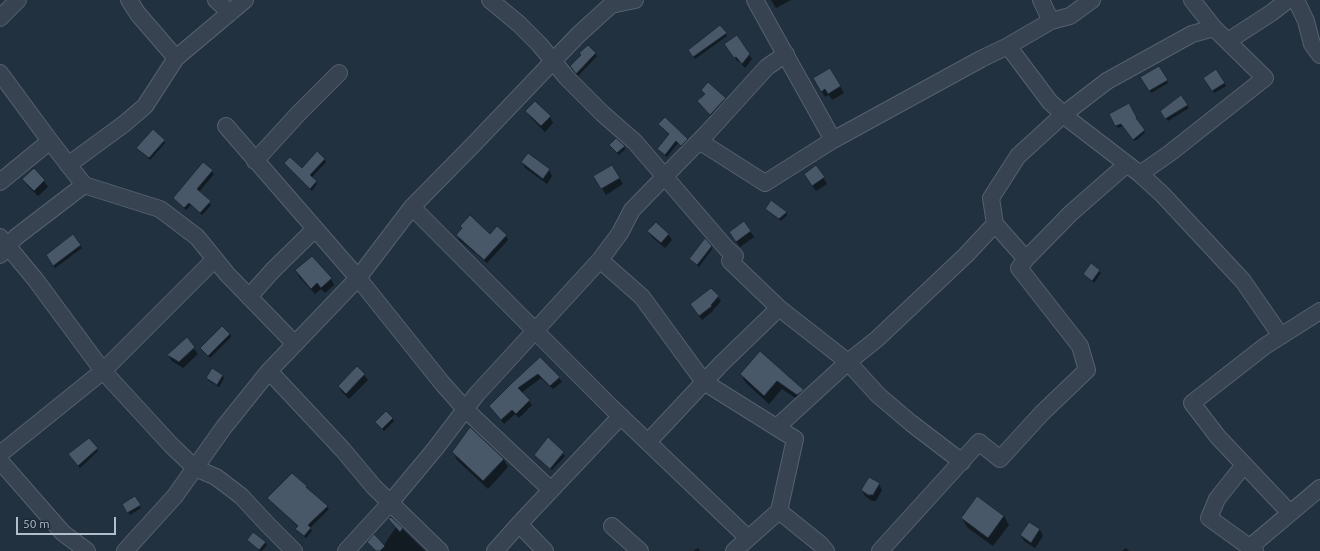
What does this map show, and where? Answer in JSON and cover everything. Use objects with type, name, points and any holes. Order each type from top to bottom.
[{"type":"street","points":[[0,18],[18,0]]},
{"type":"street","points":[[129,0],[138,14],[176,58]]},
{"type":"street","points":[[216,0],[230,13]]},
{"type":"street","points":[[68,165],[124,124],[145,106],[176,58],[245,0]]},
{"type":"street","points":[[490,0],[519,24],[534,39],[567,78],[603,114],[635,142],[727,249],[735,256],[730,261],[779,308],[848,362],[878,395],[911,423],[962,462]]},
{"type":"street","points":[[755,0],[833,140]]},
{"type":"street","points":[[1041,0],[1051,21]]},
{"type":"street","points":[[699,141],[765,183],[833,140],[981,59],[1008,46],[1051,21],[1070,16],[1092,0]]},
{"type":"street","points":[[1140,174],[1170,153],[1265,78],[1214,28],[1192,0]]},
{"type":"street","points":[[1228,41],[1288,0]]},
{"type":"street","points":[[1296,0],[1317,45]]},
{"type":"street","points":[[125,551],[175,496],[224,427],[269,371],[358,278],[412,207],[578,35],[611,5],[632,1]]},
{"type":"street","points":[[1026,259],[995,224],[991,198],[1018,156],[1064,114],[1107,81],[1192,34],[1214,28]]},
{"type":"street","points":[[1008,46],[1050,102],[1140,174],[1162,194],[1243,281],[1281,336]]},
{"type":"street","points":[[346,551],[390,503],[466,410],[476,395],[600,260],[620,233],[632,210],[699,141],[767,66],[786,54]]},
{"type":"street","points":[[0,73],[84,185],[160,209],[197,237],[249,297],[294,344]]},
{"type":"street","points":[[255,161],[298,114],[339,73]]},
{"type":"street","points":[[226,126],[358,278],[442,383],[466,410],[551,490]]},
{"type":"street","points":[[0,182],[50,141]]},
{"type":"street","points":[[880,551],[979,442],[1000,460],[1042,413],[1087,370],[1080,346],[1019,268],[1071,213],[1126,164]]},
{"type":"street","points":[[84,185],[3,246],[39,284],[103,370],[171,445],[195,468],[216,477],[241,496],[266,524],[294,551]]},
{"type":"street","points":[[412,207],[621,416],[748,538]]},
{"type":"street","points":[[776,427],[848,362],[876,339],[954,266],[995,224]]},
{"type":"street","points":[[249,297],[273,270],[315,229]]},
{"type":"street","points":[[0,454],[103,370],[215,259]]},
{"type":"street","points":[[600,260],[642,297],[704,382],[795,439],[779,511],[734,551]]},
{"type":"street","points":[[648,442],[704,382],[779,308]]},
{"type":"street","points":[[1290,513],[1218,438],[1192,403],[1254,355],[1320,311]]},
{"type":"street","points":[[269,371],[343,450],[374,487],[440,551]]},
{"type":"street","points":[[495,551],[621,416]]},
{"type":"street","points":[[0,461],[63,533],[87,551]]},
{"type":"street","points":[[1244,465],[1217,499],[1209,518],[1252,549],[1290,513],[1320,488]]},
{"type":"street","points":[[779,511],[820,544],[826,551]]},
{"type":"street","points":[[519,524],[545,551]]},
{"type":"street","points":[[612,526],[640,551]]},
{"type":"building","points":[[720,25],[727,33],[693,57],[688,50]]},
{"type":"building","points":[[737,35],[750,54],[742,64],[736,57],[734,58],[724,44]]},
{"type":"building","points":[[588,45],[596,53],[576,74],[570,66],[581,55],[579,53]]},
{"type":"building","points":[[1159,66],[1168,80],[1149,91],[1140,77]]},
{"type":"building","points":[[830,68],[841,86],[828,94],[825,89],[821,92],[813,78]]},
{"type":"building","points":[[1216,69],[1225,83],[1212,91],[1203,78]]},
{"type":"building","points":[[708,82],[726,98],[710,115],[697,101],[705,94],[701,90]]},
{"type":"building","points":[[1181,95],[1188,105],[1165,119],[1160,111]]},
{"type":"building","points":[[535,101],[551,116],[541,126],[525,111]]},
{"type":"building","points":[[1129,103],[1136,118],[1145,130],[1133,140],[1121,124],[1115,126],[1109,114]]},
{"type":"building","points":[[665,117],[688,139],[681,146],[676,141],[665,155],[657,149],[669,134],[658,124]]},
{"type":"building","points":[[153,129],[165,140],[149,158],[136,148]]},
{"type":"building","points":[[616,138],[625,146],[617,153],[609,145]]},
{"type":"building","points":[[317,151],[325,159],[310,175],[317,181],[310,189],[284,163],[290,157],[302,168]]},
{"type":"building","points":[[528,153],[550,169],[543,179],[521,162]]},
{"type":"building","points":[[203,162],[213,170],[197,189],[211,201],[200,213],[189,203],[184,208],[173,198]]},
{"type":"building","points":[[612,165],[620,178],[601,189],[593,176]]},
{"type":"building","points":[[816,165],[825,177],[812,186],[804,174]]},
{"type":"building","points":[[34,168],[45,180],[34,191],[22,179]]},
{"type":"building","points":[[771,200],[787,212],[779,219],[765,209]]},
{"type":"building","points":[[470,215],[490,234],[497,226],[507,235],[484,260],[456,235],[462,228],[460,226]]},
{"type":"building","points":[[744,221],[751,231],[736,242],[729,232]]},
{"type":"building","points":[[656,222],[669,234],[661,243],[647,231]]},
{"type":"building","points":[[73,234],[81,245],[53,266],[46,255]]},
{"type":"building","points":[[705,238],[712,246],[697,265],[689,259]]},
{"type":"building","points":[[312,256],[332,278],[321,288],[317,283],[311,289],[295,270]]},
{"type":"building","points":[[1091,263],[1100,270],[1092,281],[1083,274]]},
{"type":"building","points":[[711,288],[719,296],[711,305],[712,306],[699,316],[690,304]]},
{"type":"building","points":[[222,326],[230,334],[208,356],[200,348]]},
{"type":"building","points":[[187,337],[195,347],[179,362],[167,355]]},
{"type":"building","points":[[760,351],[804,390],[797,395],[777,381],[764,396],[740,374]]},
{"type":"building","points":[[540,357],[560,377],[550,386],[538,374],[518,388],[530,400],[516,414],[512,410],[501,420],[489,406]]},
{"type":"building","points":[[357,366],[365,374],[346,394],[338,386]]},
{"type":"building","points":[[212,368],[223,375],[217,385],[206,378]]},
{"type":"building","points":[[386,411],[393,418],[382,429],[375,422]]},
{"type":"building","points":[[470,427],[504,459],[483,481],[452,452]]},
{"type":"building","points":[[548,437],[564,452],[550,469],[534,455]]},
{"type":"building","points":[[89,438],[98,448],[78,466],[68,454]]},
{"type":"building","points":[[292,473],[328,506],[308,525],[311,528],[304,536],[295,529],[298,526],[267,498]]},
{"type":"building","points":[[869,477],[880,483],[873,495],[868,495],[861,490]]},
{"type":"building","points":[[135,496],[141,505],[127,513],[122,504]]},
{"type":"building","points":[[977,496],[1004,516],[988,538],[961,518]]},
{"type":"building","points":[[391,517],[403,528],[400,532],[388,519]]},
{"type":"building","points":[[1029,522],[1040,529],[1031,543],[1020,535]]},
{"type":"building","points":[[253,532],[266,542],[259,550],[247,540]]},
{"type":"building","points":[[374,534],[385,546],[380,551],[376,551],[367,542]]}]
